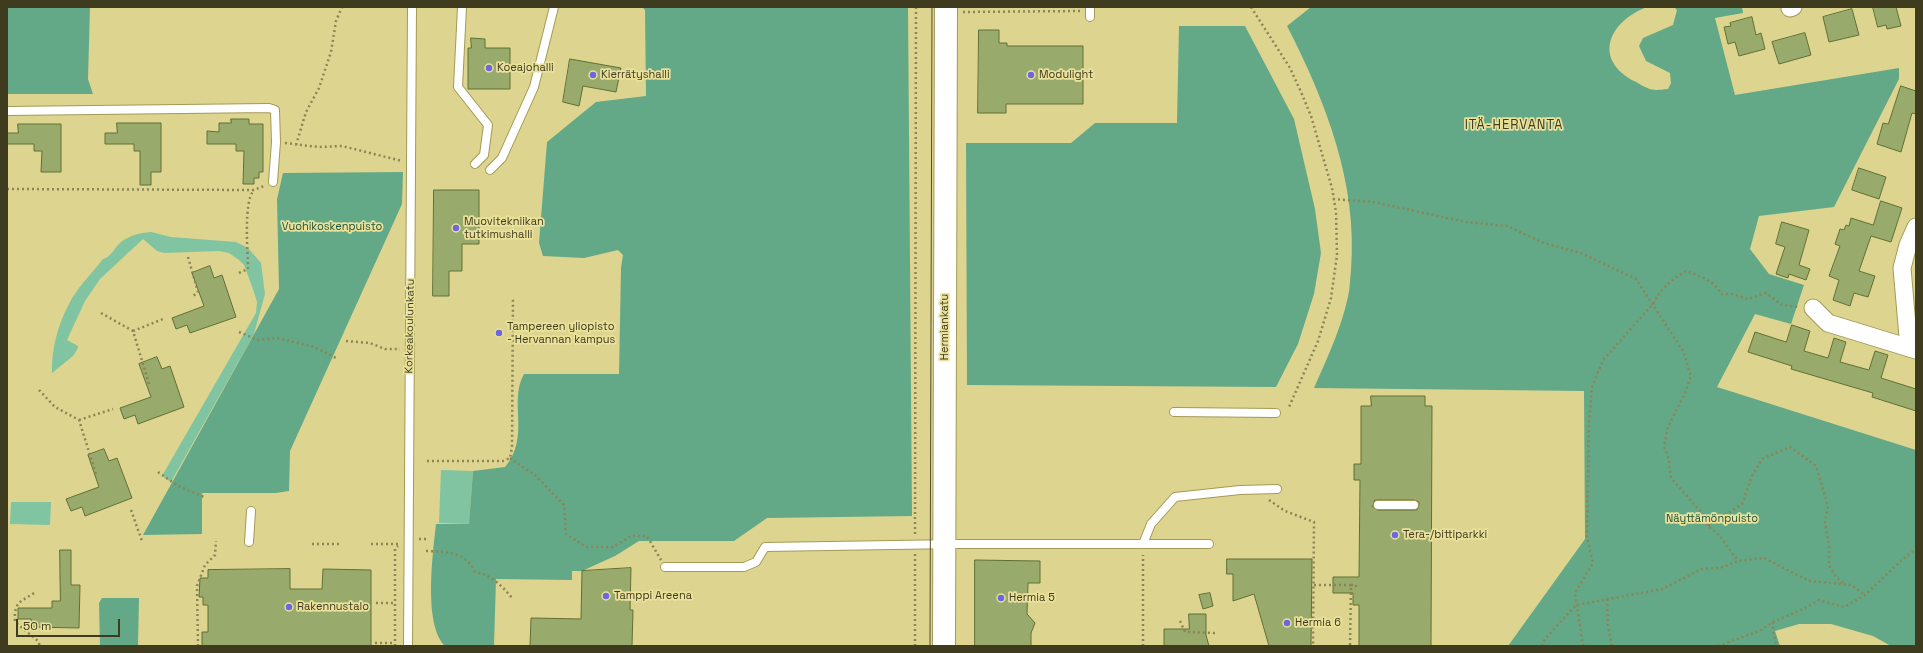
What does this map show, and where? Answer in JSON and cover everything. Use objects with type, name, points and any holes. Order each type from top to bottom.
[{"type":"street","name":"Hermiankatu","points":[[944,646],[944,544],[954,10]]},
{"type":"street","points":[[1813,308],[1828,323],[1913,349],[1902,268],[1908,245],[1916,227]]},
{"type":"lane","name":"Korkeakoulunkatu","points":[[408,646],[412,7]]},
{"type":"lane","points":[[462,7],[458,88],[488,124],[484,155],[475,164]]},
{"type":"lane","points":[[490,170],[502,158],[534,87],[554,7]]},
{"type":"lane","points":[[7,111],[269,108],[275,110],[276,142],[273,182]]},
{"type":"lane","points":[[1174,412],[1276,413]]},
{"type":"lane","points":[[1143,544],[1151,524],[1174,497],[1240,490],[1277,489]]},
{"type":"lane","points":[[1378,505],[1414,505]]},
{"type":"lane","points":[[249,542],[251,511]]},
{"type":"lane","points":[[665,567],[744,567],[756,562],[765,547],[915,546],[944,544],[1209,544]]},
{"type":"path","points":[[296,145],[306,112],[319,88],[331,52],[336,21],[342,7]]},
{"type":"path","points":[[915,646],[916,7]]},
{"type":"path","points":[[1251,7],[1290,68],[1311,116],[1334,199],[1337,228],[1337,255],[1331,298],[1318,341],[1289,408]]},
{"type":"path","points":[[954,10],[1090,12]]},
{"type":"path","points":[[276,142],[318,147],[342,146],[412,163]]},
{"type":"path","points":[[7,189],[254,190],[250,194],[247,205],[248,269],[240,273]]},
{"type":"path","points":[[1334,199],[1373,202],[1466,222],[1507,226],[1544,243],[1581,253],[1636,279],[1683,351],[1691,376],[1686,393],[1668,427],[1664,446],[1668,455],[1671,478],[1703,514],[1708,526],[1719,535],[1738,561]]},
{"type":"path","points":[[188,257],[198,292],[192,296]]},
{"type":"path","points":[[1583,646],[1575,593],[1593,563],[1588,537],[1590,424],[1592,387],[1603,360],[1653,304],[1657,295],[1672,279],[1686,271],[1702,277],[1718,287],[1721,294],[1732,294],[1748,299],[1766,293],[1782,304],[1813,308]]},
{"type":"path","points":[[510,458],[512,447],[513,298]]},
{"type":"path","points":[[101,313],[133,331],[149,384]]},
{"type":"path","points":[[133,331],[164,319]]},
{"type":"path","points":[[239,332],[258,340],[277,338],[314,347],[338,359]]},
{"type":"path","points":[[346,341],[370,343],[385,349],[401,349],[409,355]]},
{"type":"path","points":[[39,390],[55,407],[79,420],[96,474]]},
{"type":"path","points":[[79,420],[113,409]]},
{"type":"path","points":[[1708,526],[1742,504],[1752,476],[1762,458],[1790,447],[1816,466],[1828,506],[1825,523],[1829,545],[1829,565],[1836,577],[1844,584]]},
{"type":"path","points":[[427,461],[503,461],[510,458]]},
{"type":"path","points":[[510,458],[536,476],[564,505],[566,534],[586,547],[613,547],[632,536],[647,536],[665,567]]},
{"type":"path","points":[[158,472],[178,486],[204,497]]},
{"type":"path","points":[[1261,490],[1274,505],[1314,522],[1313,646]]},
{"type":"path","points":[[131,510],[142,541]]},
{"type":"path","points":[[198,646],[197,586],[205,565],[215,554],[216,542]]},
{"type":"path","points":[[312,544],[339,544]]},
{"type":"path","points":[[371,544],[399,544]]},
{"type":"path","points":[[1143,544],[1143,646]]},
{"type":"path","points":[[1718,646],[1759,631],[1773,622],[1803,609],[1819,600],[1844,607],[1866,595],[1903,559],[1916,549]]},
{"type":"path","points":[[426,551],[450,552],[460,555],[472,566],[475,572],[485,574],[500,584],[513,599]]},
{"type":"path","points":[[1542,646],[1545,640],[1576,605],[1662,589],[1701,569],[1720,568],[1738,561],[1764,558],[1809,581],[1851,585],[1866,595]]},
{"type":"path","points":[[1314,585],[1356,585],[1356,589]]},
{"type":"path","points":[[1350,646],[1351,585]]},
{"type":"path","points":[[34,592],[18,604],[14,610],[15,622],[38,641],[40,646]]},
{"type":"path","points":[[1607,599],[1608,626],[1612,646]]},
{"type":"path","points":[[376,603],[395,603]]},
{"type":"path","points":[[1180,621],[1185,632],[1216,633]]},
{"type":"path","points":[[1773,622],[1773,631],[1777,646]]},
{"type":"path","points":[[375,643],[394,643]]},
{"type":"green space","points":[[7,7],[90,7],[88,79],[93,94],[7,94]]},
{"type":"green space","points":[[642,7],[908,7],[912,516],[767,518],[734,541],[639,541],[615,556],[582,571],[572,571],[572,580],[496,579],[494,646],[445,646],[438,636],[434,622],[432,605],[431,588],[436,524],[469,524],[473,471],[505,467],[513,455],[517,443],[518,396],[524,374],[619,374],[621,268],[623,255],[618,250],[584,258],[543,256],[539,243],[547,142],[596,102],[646,96],[645,10]]},
{"type":"green space","name":"Näyttämönpuisto","points":[[1311,7],[1647,7],[1623,22],[1615,32],[1610,42],[1610,53],[1614,63],[1622,73],[1645,87],[1654,90],[1668,89],[1671,83],[1670,73],[1646,61],[1639,46],[1643,38],[1673,25],[1677,10],[1674,7],[1742,7],[1743,13],[1715,18],[1735,95],[1899,68],[1899,79],[1834,207],[1759,216],[1750,249],[1769,274],[1804,285],[1791,324],[1755,314],[1717,387],[1916,450],[1916,646],[1891,646],[1873,636],[1831,624],[1799,624],[1775,631],[1780,646],[1508,646],[1585,539],[1584,391],[1314,388],[1333,343],[1345,309],[1350,287],[1352,238],[1344,175],[1336,144],[1314,84],[1287,26]]},
{"type":"green space","points":[[1179,26],[1245,26],[1294,119],[1315,209],[1321,253],[1314,294],[1298,344],[1276,387],[967,385],[966,143],[1071,143],[1095,123],[1177,123]]},
{"type":"green space","name":"Vuohikoskenpuisto","points":[[403,172],[402,204],[290,451],[289,491],[276,493],[202,493],[202,534],[143,535],[279,289],[277,199],[283,173]]},
{"type":"green space","points":[[151,232],[171,237],[236,242],[248,248],[261,263],[265,294],[254,334],[171,482],[162,476],[256,313],[257,302],[253,289],[244,265],[239,260],[229,253],[219,251],[164,253],[157,251],[143,239],[100,279],[85,301],[67,340],[78,346],[78,348],[73,356],[52,373],[54,347],[59,329],[65,312],[76,292],[103,259],[111,254],[121,242],[135,235]]},
{"type":"green space","points":[[441,470],[473,471],[469,524],[439,523]]},
{"type":"green space","points":[[11,502],[51,502],[50,525],[10,524]]},
{"type":"green space","points":[[102,598],[139,598],[138,646],[100,646],[99,603]]},
{"type":"building","points":[[1873,7],[1896,7],[1901,26],[1887,29],[1886,25],[1878,27]]},
{"type":"building","points":[[1852,9],[1859,35],[1829,42],[1823,17]]},
{"type":"building","points":[[1752,17],[1756,35],[1761,33],[1765,49],[1739,56],[1735,42],[1728,44],[1724,27],[1731,26],[1730,23]]},
{"type":"building","name":"Modulight","points":[[979,30],[999,30],[999,43],[1007,43],[1007,46],[1083,46],[1083,104],[1006,104],[1006,113],[978,113]]},
{"type":"building","points":[[1805,33],[1811,55],[1779,64],[1772,42]]},
{"type":"building","name":"Koeajohalli","points":[[471,38],[485,39],[485,48],[510,48],[510,89],[468,89],[468,48],[471,48]]},
{"type":"building","name":"Kierrätyshalli","points":[[570,59],[621,68],[616,92],[583,86],[579,106],[563,102]]},
{"type":"building","points":[[1901,86],[1916,91],[1916,114],[1912,113],[1901,152],[1877,144],[1883,123],[1888,124]]},
{"type":"building","points":[[231,119],[249,119],[249,124],[263,124],[263,172],[259,172],[259,178],[254,178],[254,184],[243,184],[244,151],[236,151],[236,144],[207,144],[207,131],[219,132],[219,123],[231,123]]},
{"type":"building","points":[[117,123],[161,123],[161,172],[151,172],[151,185],[140,185],[140,151],[134,151],[134,144],[105,144],[105,133],[117,133]]},
{"type":"building","points":[[18,124],[61,124],[61,172],[41,172],[42,151],[34,151],[34,144],[7,144],[7,133],[18,133]]},
{"type":"building","points":[[1859,168],[1886,177],[1879,199],[1852,190]]},
{"type":"building","name":"Muovitekniikan tutkimushalli","points":[[434,190],[479,190],[479,244],[462,244],[462,271],[449,271],[449,296],[433,296]]},
{"type":"building","points":[[1881,201],[1902,208],[1891,242],[1871,236],[1859,271],[1875,276],[1868,297],[1854,293],[1850,306],[1833,300],[1839,280],[1829,276],[1840,246],[1835,244],[1840,229],[1844,230],[1846,225],[1849,226],[1851,218],[1873,225]]},
{"type":"building","points":[[1782,222],[1809,230],[1799,265],[1810,269],[1806,280],[1789,274],[1788,278],[1776,274],[1785,247],[1776,244]]},
{"type":"building","points":[[210,266],[214,278],[222,275],[236,317],[190,333],[187,325],[176,329],[172,318],[204,306],[192,273]]},
{"type":"building","points":[[1792,325],[1810,331],[1804,351],[1828,358],[1834,338],[1846,342],[1840,362],[1869,370],[1875,351],[1888,355],[1881,378],[1916,389],[1916,411],[1872,397],[1873,393],[1791,369],[1792,366],[1748,352],[1755,332],[1786,342]]},
{"type":"building","points":[[157,357],[162,369],[170,366],[184,407],[138,424],[135,415],[124,419],[120,408],[151,397],[139,364]]},
{"type":"building","name":"Tera-/bittiparkki","points":[[1371,396],[1425,396],[1425,406],[1432,406],[1431,646],[1359,646],[1359,605],[1353,605],[1353,593],[1333,593],[1333,577],[1359,577],[1360,480],[1354,480],[1354,464],[1361,464],[1361,406],[1371,406]],"holes":[[[1375,500],[1414,500],[1419,502],[1417,510],[1378,510],[1373,507]]]},
{"type":"building","points":[[104,449],[109,461],[117,458],[132,498],[85,516],[82,507],[71,511],[66,499],[99,487],[88,455]]},
{"type":"building","points":[[60,550],[71,550],[71,585],[80,585],[79,628],[31,627],[31,619],[18,619],[18,608],[52,608],[52,601],[60,601]]},
{"type":"building","name":"Hermia 6","points":[[1227,559],[1312,559],[1311,646],[1269,646],[1254,594],[1233,601],[1233,574],[1227,574]]},
{"type":"building","name":"Hermia 5","points":[[975,560],[1040,561],[1040,583],[1028,583],[1027,614],[1035,623],[1031,633],[1031,646],[975,646]]},
{"type":"building","name":"Tamppi Areena","points":[[631,568],[630,610],[633,610],[632,646],[530,646],[531,618],[581,619],[582,571]]},
{"type":"building","name":"Rakennustalo","points":[[290,569],[290,589],[322,589],[323,569],[371,570],[371,646],[202,646],[202,632],[208,632],[208,605],[203,605],[203,597],[199,597],[200,578],[208,578],[208,570]]},
{"type":"building","points":[[1210,593],[1213,606],[1203,609],[1199,595]]},
{"type":"building","points":[[1189,614],[1206,614],[1206,635],[1209,646],[1164,646],[1164,629],[1189,629]]},
{"type":"tram line","points":[[930,646],[932,7]]},
{"type":"place","name":"Koeajohalli","points":[[489,68]]},
{"type":"place","name":"Kierrätyshalli","points":[[593,75]]},
{"type":"place","name":"Modulight","points":[[1031,75]]},
{"type":"place","name":"Muovitekniikan tutkimushalli","points":[[456,228]]},
{"type":"place","name":"Tampereen yliopisto - Hervannan kampus","points":[[499,333]]},
{"type":"place","name":"Tera-/bittiparkki","points":[[1395,535]]},
{"type":"place","name":"Tamppi Areena","points":[[606,596]]},
{"type":"place","name":"Hermia 5","points":[[1001,598]]},
{"type":"place","name":"Rakennustalo","points":[[289,607]]},
{"type":"place","name":"Hermia 6","points":[[1287,623]]},
{"type":"district","name":"ITÄ-HERVANTA","points":[[1514,125]]}]
